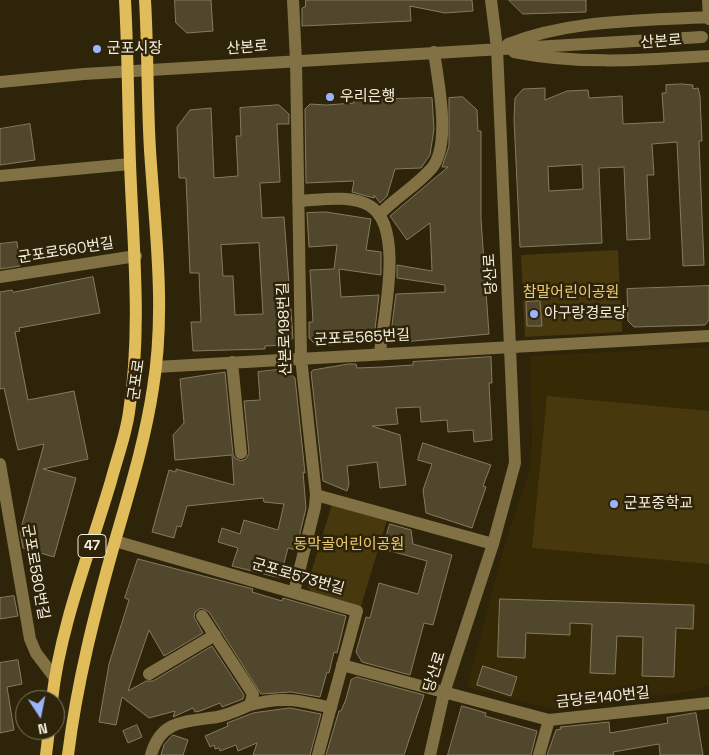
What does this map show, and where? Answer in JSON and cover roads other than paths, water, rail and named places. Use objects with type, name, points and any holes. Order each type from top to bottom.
[{"type":"main road","name":"군포로","points":[[53,690],[55,678],[129,413],[137,324],[136,256],[130,164],[129,72],[125,0]]},
{"type":"main road","name":"군포로","points":[[68,755],[80,676],[115,541],[139,462],[156,367],[159,324],[158,255],[149,133],[149,70],[145,0]]},
{"type":"main road","points":[[129,413],[139,408],[143,413],[138,447],[139,462]]},
{"type":"main road","points":[[47,753],[48,740]]},
{"type":"street","name":"산본로198번길","points":[[293,0],[296,61],[300,358],[316,495],[315,507],[294,592]]},
{"type":"street","name":"당산로","points":[[430,755],[444,693],[493,544],[515,463],[497,48],[491,0]]},
{"type":"street","points":[[708,0],[709,18]]},
{"type":"street","name":"산본로","points":[[497,48],[536,33],[572,26],[709,18]]},
{"type":"street","name":"산본로","points":[[0,82],[149,70],[702,37]]},
{"type":"street","name":"산본로","points":[[497,48],[540,57],[576,61],[613,62],[709,56]]},
{"type":"street","points":[[379,215],[432,169],[440,153],[441,117],[434,52]]},
{"type":"street","points":[[0,176],[130,164]]},
{"type":"street","points":[[298,201],[340,200],[359,202],[370,206],[379,215],[387,231],[391,257],[380,353]]},
{"type":"street","name":"군포로560번길","points":[[0,277],[136,256]]},
{"type":"street","name":"군포로565번길","points":[[156,367],[709,336]]},
{"type":"street","points":[[232,362],[241,454]]},
{"type":"street","name":"군포로580번길","points":[[0,464],[30,640],[36,653],[55,678]]},
{"type":"street","points":[[316,495],[493,544]]},
{"type":"street","name":"군포로573번길","points":[[115,541],[357,611],[318,755]]},
{"type":"street","points":[[202,616],[253,694],[250,705]]},
{"type":"street","points":[[149,674],[215,635]]},
{"type":"street","name":"금당로140번길","points":[[342,665],[549,720],[709,703]]},
{"type":"street","points":[[152,755],[162,733],[169,726],[199,718],[218,717],[273,699],[300,701],[330,708]]},
{"type":"street","points":[[539,755],[549,720]]},
{"type":"place","name":"군포시장","points":[[97,49]]},
{"type":"place","name":"우리은행","points":[[330,97]]},
{"type":"place","name":"아구랑경로당","points":[[534,314]]},
{"type":"place","name":"군포중학교","points":[[614,504]]},
{"type":"park label","name":"참말어린이공원","points":[[571,293]]},
{"type":"park label","name":"동막골어린이공원","points":[[349,545]]}]
